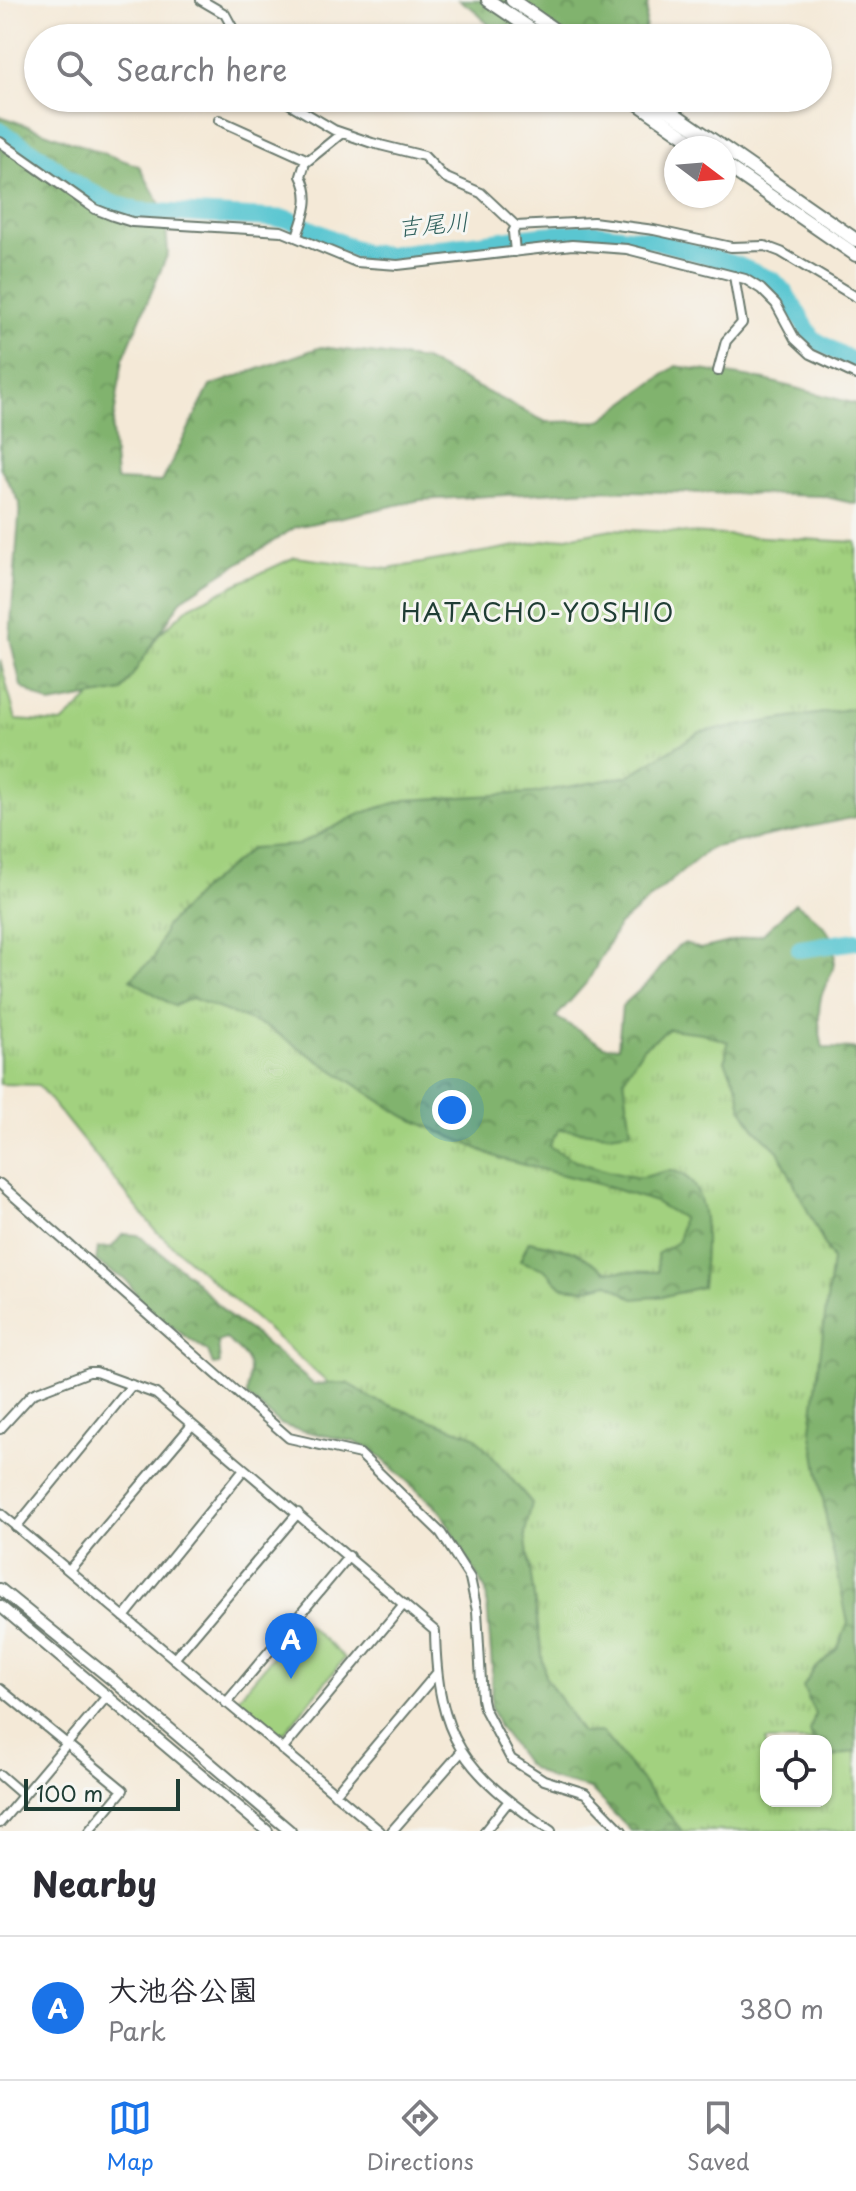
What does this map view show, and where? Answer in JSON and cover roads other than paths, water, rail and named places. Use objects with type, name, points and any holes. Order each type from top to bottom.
[{"type":"main road","points":[[488,0],[523,24]]},
{"type":"main road","points":[[512,0],[546,24]]},
{"type":"main road","points":[[650,112],[685,136]]},
{"type":"main road","points":[[671,112],[706,136]]},
{"type":"main road","points":[[736,156],[856,240]]},
{"type":"main road","points":[[736,172],[856,255]]},
{"type":"street","points":[[201,0],[225,14],[230,24]]},
{"type":"street","points":[[305,112],[342,133],[424,156],[444,177],[481,193],[514,229],[515,250]]},
{"type":"street","points":[[219,120],[308,160]]},
{"type":"street","points":[[297,236],[309,191],[301,176],[305,163],[342,133]]},
{"type":"street","points":[[0,142],[95,209],[132,222],[281,231],[337,255],[374,265],[398,265],[572,245],[627,249],[734,276],[761,289],[776,304],[795,339],[811,354],[856,375]]},
{"type":"street","points":[[514,229],[593,222],[654,230],[731,247],[765,246],[781,252],[856,297]]},
{"type":"street","points":[[718,371],[726,341],[742,323],[734,276]]},
{"type":"street","points":[[0,1184],[289,1438],[360,1454],[441,1533],[470,1578],[477,1611],[482,1699],[511,1759],[544,1780],[585,1793],[622,1831]]},
{"type":"street","points":[[0,1429],[32,1394],[89,1372],[156,1394],[435,1631],[436,1674],[447,1721],[462,1751],[485,1782],[551,1831]]},
{"type":"street","points":[[16,1527],[132,1385]]},
{"type":"street","points":[[0,1413],[8,1419]]},
{"type":"street","points":[[69,1570],[192,1425]]},
{"type":"street","points":[[124,1617],[244,1469]]},
{"type":"street","points":[[0,1513],[380,1831]]},
{"type":"street","points":[[174,1659],[298,1513]]},
{"type":"street","points":[[226,1703],[349,1556]]},
{"type":"street","points":[[0,1589],[290,1831]]},
{"type":"street","points":[[282,1750],[404,1604]]},
{"type":"street","points":[[0,1606],[267,1831]]},
{"type":"street","points":[[335,1794],[436,1674]]},
{"type":"street","points":[[0,1689],[123,1790],[89,1831]]},
{"type":"street","points":[[0,1823],[108,1695]]},
{"type":"street","points":[[392,1831],[462,1751]]},
{"type":"street","points":[[0,1775],[23,1795]]},
{"type":"street","points":[[485,1831],[508,1802]]},
{"type":"waterway","name":"吉尾川","points":[[0,131],[77,185],[111,203],[138,211],[288,219],[363,253],[388,255],[540,235],[588,232],[653,240],[736,265],[774,281],[785,293],[813,339],[856,363]]},
{"type":"waterway","points":[[800,949],[856,941]]},
{"type":"place","name":"大池谷公園","points":[[291,1679]]},
{"type":"district","name":"HATACHO-YOSHIO","points":[[538,611]]}]
